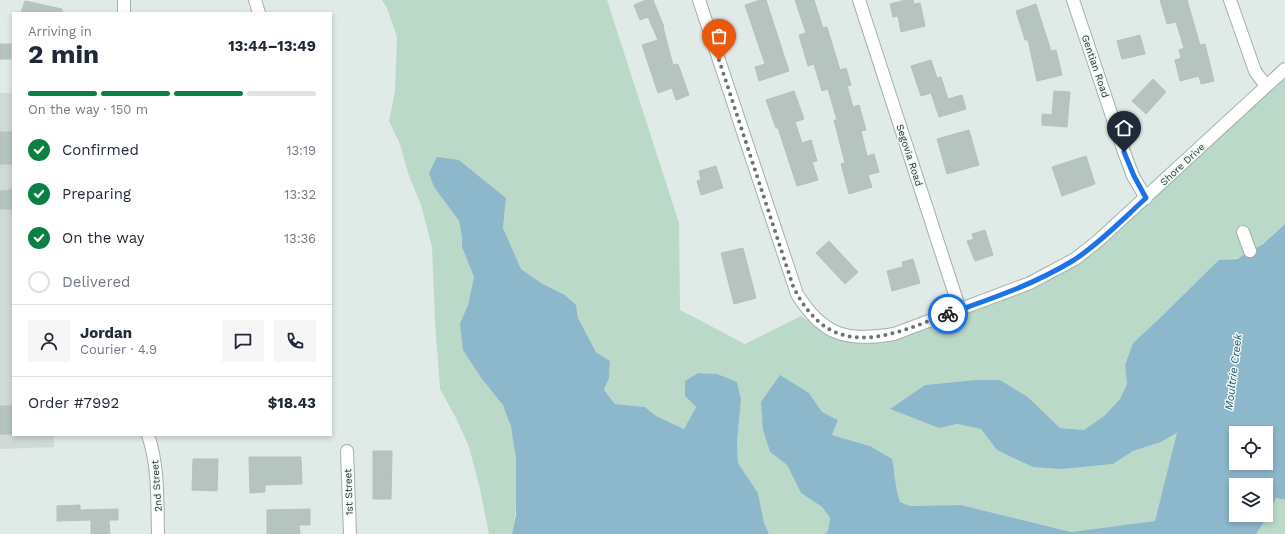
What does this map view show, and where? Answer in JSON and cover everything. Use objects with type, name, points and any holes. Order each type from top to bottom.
[{"type":"street","points":[[124,0],[124,12]]},
{"type":"street","points":[[255,0],[259,12]]},
{"type":"street","name":"Shore Drive","points":[[700,0],[793,286],[806,309],[812,316],[832,331],[849,337],[862,338],[894,334],[1030,283],[1069,263],[1098,241],[1146,198],[1285,68]]},
{"type":"street","name":"Segovia Road","points":[[859,0],[960,310]]},
{"type":"street","name":"Gentian Road","points":[[1074,0],[1124,152],[1134,176],[1146,198]]},
{"type":"street","points":[[1230,0],[1255,71],[1266,86]]},
{"type":"street","points":[[1243,232],[1250,251]]},
{"type":"street","name":"2nd Street","points":[[152,436],[157,480],[158,534]]},
{"type":"street","name":"1st Street","points":[[347,451],[350,534]]},
{"type":"shaded area","points":[[0,93],[12,93],[12,436],[54,436],[54,447],[0,449]]},
{"type":"green space","points":[[382,0],[607,0],[679,223],[680,310],[745,344],[801,316],[831,337],[861,343],[893,341],[1071,269],[1181,174],[1285,76],[1285,224],[1259,247],[1251,252],[1244,256],[1228,259],[1133,343],[1125,365],[1127,384],[1120,399],[1104,416],[1084,430],[1060,428],[1028,397],[1000,380],[975,380],[925,385],[891,409],[939,428],[957,424],[981,429],[997,450],[1063,469],[1113,464],[1133,451],[1161,442],[1178,433],[1155,521],[1071,532],[961,505],[910,506],[900,502],[895,488],[895,474],[870,446],[832,435],[838,420],[822,412],[809,393],[763,430],[770,452],[787,465],[801,493],[822,507],[830,518],[828,531],[825,534],[769,534],[764,524],[758,493],[738,463],[737,442],[741,400],[717,374],[698,373],[685,381],[685,396],[696,407],[684,429],[656,416],[645,407],[615,404],[604,390],[609,378],[610,361],[596,352],[578,318],[576,305],[565,295],[541,283],[521,269],[503,228],[506,198],[459,160],[434,187],[459,221],[462,247],[474,277],[468,305],[460,323],[482,378],[500,399],[504,407],[513,437],[517,470],[515,519],[512,534],[489,534],[480,489],[469,447],[456,418],[440,389],[432,247],[421,205],[408,173],[400,144],[389,121],[395,92],[397,37],[387,8]]},
{"type":"green space","points":[[1276,498],[1285,500],[1285,534],[1256,534],[1264,522],[1273,522],[1273,504]]},
{"type":"water","points":[[437,157],[459,160],[506,198],[503,228],[521,269],[541,283],[565,295],[576,305],[578,318],[596,352],[610,361],[609,378],[604,390],[615,404],[645,407],[656,416],[684,429],[696,407],[685,396],[685,381],[698,373],[717,374],[737,382],[741,400],[737,442],[738,463],[758,493],[764,523],[769,534],[512,534],[516,515],[516,459],[511,427],[503,405],[482,379],[463,350],[460,323],[468,305],[474,277],[462,247],[459,221],[434,187],[429,173]]},
{"type":"water","name":"Moultrie Creek","points":[[1285,224],[1285,500],[1276,498],[1273,504],[1273,478],[1229,478],[1229,522],[1264,522],[1256,534],[825,534],[828,531],[830,518],[822,507],[801,493],[787,465],[770,452],[763,430],[761,402],[780,375],[809,393],[822,412],[838,420],[832,435],[870,446],[892,459],[898,497],[900,502],[910,506],[961,505],[1071,532],[1155,521],[1177,433],[1161,442],[1133,451],[1113,464],[1063,469],[1033,467],[997,450],[981,429],[957,424],[939,428],[890,409],[925,385],[975,380],[1000,380],[1028,397],[1060,428],[1084,430],[1104,416],[1120,399],[1127,384],[1125,365],[1133,343],[1219,260],[1237,259],[1263,244]]},
{"type":"building","points":[[646,0],[653,0],[664,27],[673,65],[678,64],[689,95],[676,100],[672,88],[658,93],[642,45],[658,40],[648,17],[640,20],[634,5]]},
{"type":"building","points":[[760,0],[766,0],[789,71],[759,81],[755,67],[765,64],[745,5]]},
{"type":"building","points":[[795,0],[814,0],[823,28],[827,27],[840,70],[846,68],[851,85],[847,86],[853,107],[859,105],[866,130],[861,131],[867,156],[874,154],[879,172],[868,175],[872,187],[849,194],[841,164],[845,163],[834,120],[837,120],[828,89],[822,91],[814,64],[808,66],[799,35],[806,33]]},
{"type":"building","points":[[913,0],[914,4],[920,3],[925,26],[901,32],[898,16],[893,17],[890,4]]},
{"type":"building","points":[[1160,0],[1187,0],[1200,45],[1205,44],[1214,81],[1201,84],[1199,76],[1180,81],[1175,60],[1181,58],[1179,50],[1184,48],[1176,22],[1167,24]]},
{"type":"building","points":[[25,1],[62,9],[62,12],[21,12]]},
{"type":"building","points":[[1036,4],[1051,51],[1056,50],[1062,75],[1037,81],[1028,40],[1025,40],[1016,11]]},
{"type":"building","points":[[1140,35],[1145,54],[1122,59],[1117,41]]},
{"type":"building","points":[[0,44],[11,44],[11,59],[0,59]]},
{"type":"building","points":[[931,60],[937,78],[941,77],[948,99],[962,95],[966,109],[939,117],[931,93],[921,96],[911,66]]},
{"type":"building","points":[[1153,79],[1166,92],[1146,114],[1132,101]]},
{"type":"building","points":[[794,91],[804,119],[795,122],[802,143],[811,140],[817,161],[812,162],[818,180],[797,186],[778,128],[776,128],[766,100]]},
{"type":"building","points":[[1054,91],[1070,92],[1067,127],[1042,125],[1042,114],[1052,115]]},
{"type":"building","points":[[969,130],[979,165],[947,174],[937,139]]},
{"type":"building","points":[[0,132],[12,132],[12,164],[0,164]]},
{"type":"building","points":[[1086,156],[1095,184],[1062,196],[1052,167]]},
{"type":"building","points":[[716,166],[723,188],[701,195],[697,181],[701,180],[699,171]]},
{"type":"building","points":[[12,190],[12,209],[0,209],[0,191]]},
{"type":"building","points":[[985,230],[993,255],[975,261],[967,241],[974,239],[972,234]]},
{"type":"building","points":[[829,241],[858,272],[845,284],[816,253]]},
{"type":"building","points":[[743,248],[756,298],[734,304],[721,253]]},
{"type":"building","points":[[913,259],[920,283],[892,291],[887,271],[903,267],[902,262]]},
{"type":"building","points":[[0,406],[12,406],[12,434],[0,434]]},
{"type":"building","points":[[373,451],[392,451],[391,499],[373,499]]},
{"type":"building","points":[[249,457],[301,457],[302,484],[265,485],[265,492],[250,493]]},
{"type":"building","points":[[193,459],[218,459],[217,491],[192,490]]},
{"type":"building","points":[[80,505],[80,510],[118,509],[118,520],[109,520],[110,534],[91,534],[91,520],[57,521],[57,506]]},
{"type":"building","points":[[310,509],[310,525],[299,525],[300,534],[267,534],[267,510]]},
{"type":"way so far","points":[[719,60],[793,286],[806,309],[812,316],[832,331],[849,337],[862,338],[894,334],[948,314]]},
{"type":"route","points":[[948,314],[1030,283],[1075,259],[1098,241],[1146,198],[1134,176],[1124,152]]}]
